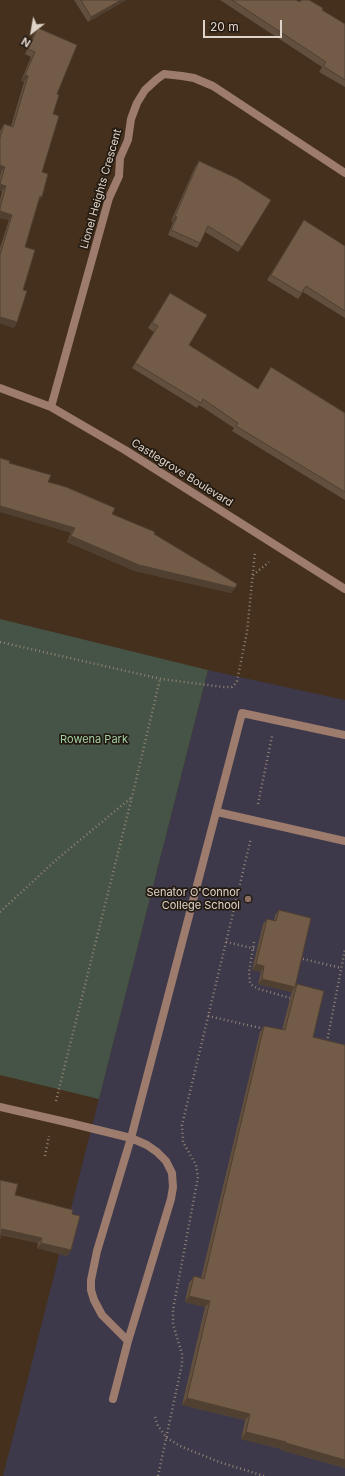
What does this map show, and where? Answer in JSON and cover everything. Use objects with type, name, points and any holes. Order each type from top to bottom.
[{"type":"street","name":"Lionel Heights Crescent","points":[[51,407],[109,198],[118,176],[120,158],[128,140],[131,119],[136,103],[145,90],[157,79],[164,74],[182,76],[194,78],[213,86],[345,174]]},
{"type":"street","name":"Castlegrove Boulevard","points":[[0,388],[51,407],[125,450],[345,589]]},
{"type":"street","points":[[128,1341],[102,1315],[94,1300],[91,1280],[97,1252],[130,1138],[242,713],[345,735]]},
{"type":"street","points":[[217,812],[345,841]]},
{"type":"street","points":[[0,1107],[130,1138],[147,1145],[157,1152],[166,1161],[172,1173],[173,1187],[171,1199],[112,1399]]},
{"type":"path","points":[[0,642],[160,678],[232,687],[235,684],[248,622],[257,534]]},
{"type":"path","points":[[45,1156],[52,1119],[160,678]]},
{"type":"path","points":[[158,1476],[183,1360],[173,1324],[173,1310],[198,1177],[196,1165],[183,1142],[181,1132],[255,821],[276,720]]},
{"type":"path","points":[[0,912],[56,860],[132,797]]},
{"type":"path","points":[[226,942],[260,950]]},
{"type":"path","points":[[254,942],[249,972],[251,984],[254,987],[290,998]]},
{"type":"path","points":[[327,1043],[345,949]]},
{"type":"path","points":[[299,958],[341,968]]},
{"type":"path","points":[[208,1016],[268,1030]]},
{"type":"path","points":[[319,1041],[333,1044]]},
{"type":"path","points":[[155,1417],[158,1426],[167,1438],[180,1446],[205,1457],[264,1476]]},
{"type":"shaded area","name":"Senator O'Connor College School","points":[[208,670],[345,700],[345,1476],[3,1476]]},
{"type":"green space","name":"Rowena Park","points":[[0,619],[208,670],[99,1099],[0,1075]]},
{"type":"building","points":[[81,0],[121,0],[91,17]]},
{"type":"building","points":[[232,0],[296,0],[300,2],[301,0],[309,0],[323,8],[322,10],[345,24],[345,80],[323,66],[326,62]]},
{"type":"building","points":[[38,28],[77,45],[57,94],[59,95],[53,114],[59,116],[42,172],[48,174],[25,247],[35,250],[23,290],[27,291],[17,322],[0,317],[0,255],[12,215],[0,211],[6,186],[0,184],[5,167],[0,165],[0,138],[4,124],[13,127],[28,76],[25,75],[35,52],[28,49]]},
{"type":"building","points":[[199,161],[236,178],[271,200],[242,247],[208,226],[200,243],[171,230],[177,217],[175,216]]},
{"type":"building","points":[[304,220],[345,246],[345,311],[306,286],[301,293],[271,275]]},
{"type":"building","points":[[170,293],[207,315],[189,345],[258,389],[271,367],[345,413],[345,492],[236,426],[238,423],[203,399],[201,403],[135,363],[158,326],[152,323]]},
{"type":"building","points":[[0,458],[10,461],[9,463],[51,475],[48,482],[66,487],[115,508],[112,514],[155,532],[154,534],[237,584],[235,588],[139,565],[71,536],[75,528],[0,506]]},
{"type":"building","points":[[279,910],[311,918],[295,987],[262,979],[264,966],[256,964],[267,919],[276,921]]},
{"type":"building","points":[[297,984],[324,991],[313,1037],[345,1045],[345,1460],[286,1442],[246,1432],[250,1414],[187,1398],[210,1301],[189,1296],[194,1276],[204,1279],[264,1026],[285,1030]]},
{"type":"building","points":[[0,1180],[18,1184],[15,1195],[73,1210],[72,1214],[80,1216],[71,1250],[41,1243],[42,1238],[2,1229],[0,1239]]},
{"type":"place","name":"Senator O'Connor College School","points":[[248,899]]}]
